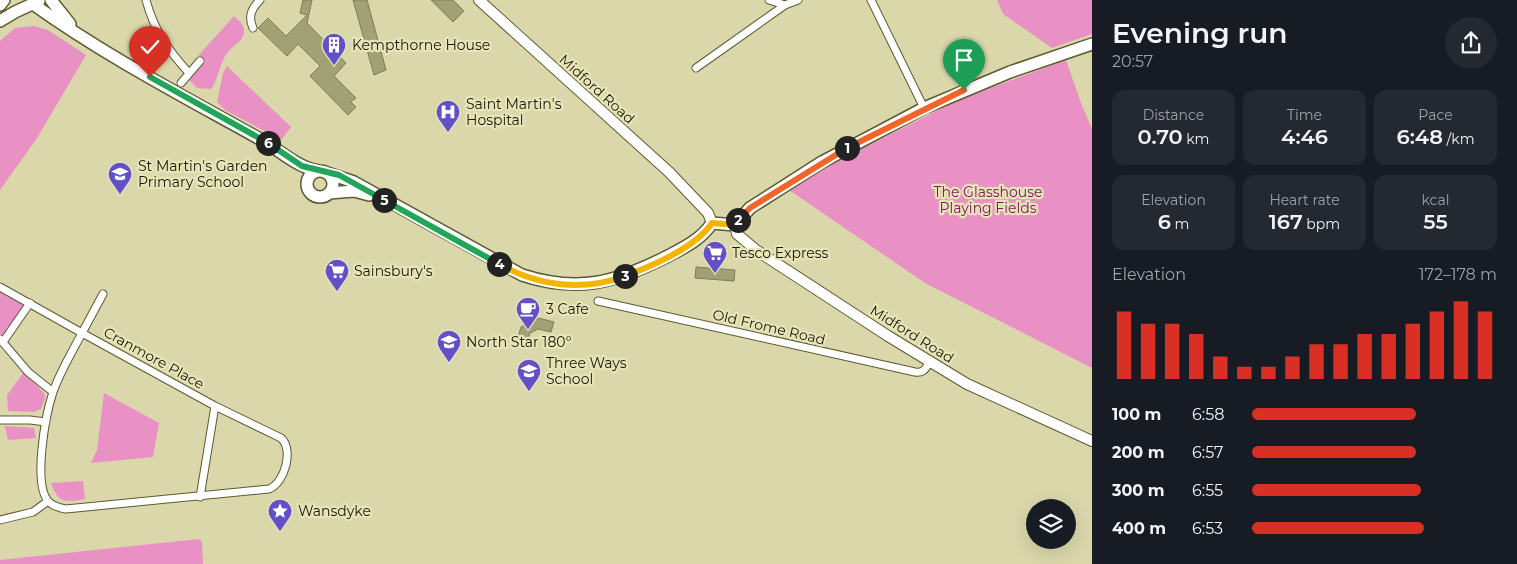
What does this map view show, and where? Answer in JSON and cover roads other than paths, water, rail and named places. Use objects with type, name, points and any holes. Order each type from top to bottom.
[{"type":"main road","points":[[0,5],[4,0]]},
{"type":"main road","points":[[17,0],[34,3],[117,59],[274,147],[302,166],[354,182],[522,275],[542,282],[562,285],[592,284],[637,272],[694,242],[707,231],[712,223],[735,225],[750,208],[822,162],[924,108],[1010,72],[1092,44]]},
{"type":"main road","points":[[51,0],[75,31]]},
{"type":"main road","name":"Midford Road","points":[[479,0],[668,172],[708,214],[712,223]]},
{"type":"main road","points":[[0,21],[34,3]]},
{"type":"main road","points":[[274,147],[308,185],[310,192],[318,196],[354,191],[382,199]]},
{"type":"main road","points":[[308,185],[312,174],[322,171]]},
{"type":"main road","points":[[322,171],[332,179],[333,187],[329,193]]},
{"type":"main road","name":"Midford Road","points":[[735,225],[737,234],[756,250],[930,362],[985,393],[1092,442]]},
{"type":"street","points":[[146,0],[153,22],[161,38],[189,73]]},
{"type":"street","points":[[253,28],[250,16],[260,0]]},
{"type":"street","points":[[769,0],[784,5]]},
{"type":"street","points":[[696,68],[784,5],[798,0]]},
{"type":"street","points":[[871,0],[924,108]]},
{"type":"street","points":[[181,83],[200,60]]},
{"type":"street","points":[[0,287],[82,333],[103,294]]},
{"type":"street","name":"Old Frome Road","points":[[598,301],[915,372],[925,370],[930,362]]},
{"type":"street","points":[[30,303],[1,340],[28,372],[53,392]]},
{"type":"street","name":"Cranmore Place","points":[[82,333],[214,406],[280,438],[285,442],[288,452],[282,480],[275,487],[200,497],[66,509],[56,507],[48,501],[44,493],[41,454],[53,392],[82,333]]},
{"type":"street","name":"Cranmore Place","points":[[200,497],[214,406]]},
{"type":"street","points":[[0,420],[46,422]]},
{"type":"street","points":[[0,520],[33,512],[48,501]]},
{"type":"place","name":"Kempthorne House","points":[[334,66]]},
{"type":"place","name":"Saint Martin's Hospital","points":[[448,133]]},
{"type":"place","name":"St Martin's Garden Primary School","points":[[120,195]]},
{"type":"place","name":"Tesco Express","points":[[715,274]]},
{"type":"place","name":"Sainsbury's","points":[[337,292]]},
{"type":"place","name":"3 Cafe","points":[[528,330]]},
{"type":"place","name":"North Star 180°","points":[[449,363]]},
{"type":"place","name":"Three Ways School","points":[[529,392]]},
{"type":"place","name":"Wansdyke","points":[[280,532]]},
{"type":"park label","name":"The Glasshouse Playing Fields","points":[[988,200]]}]
